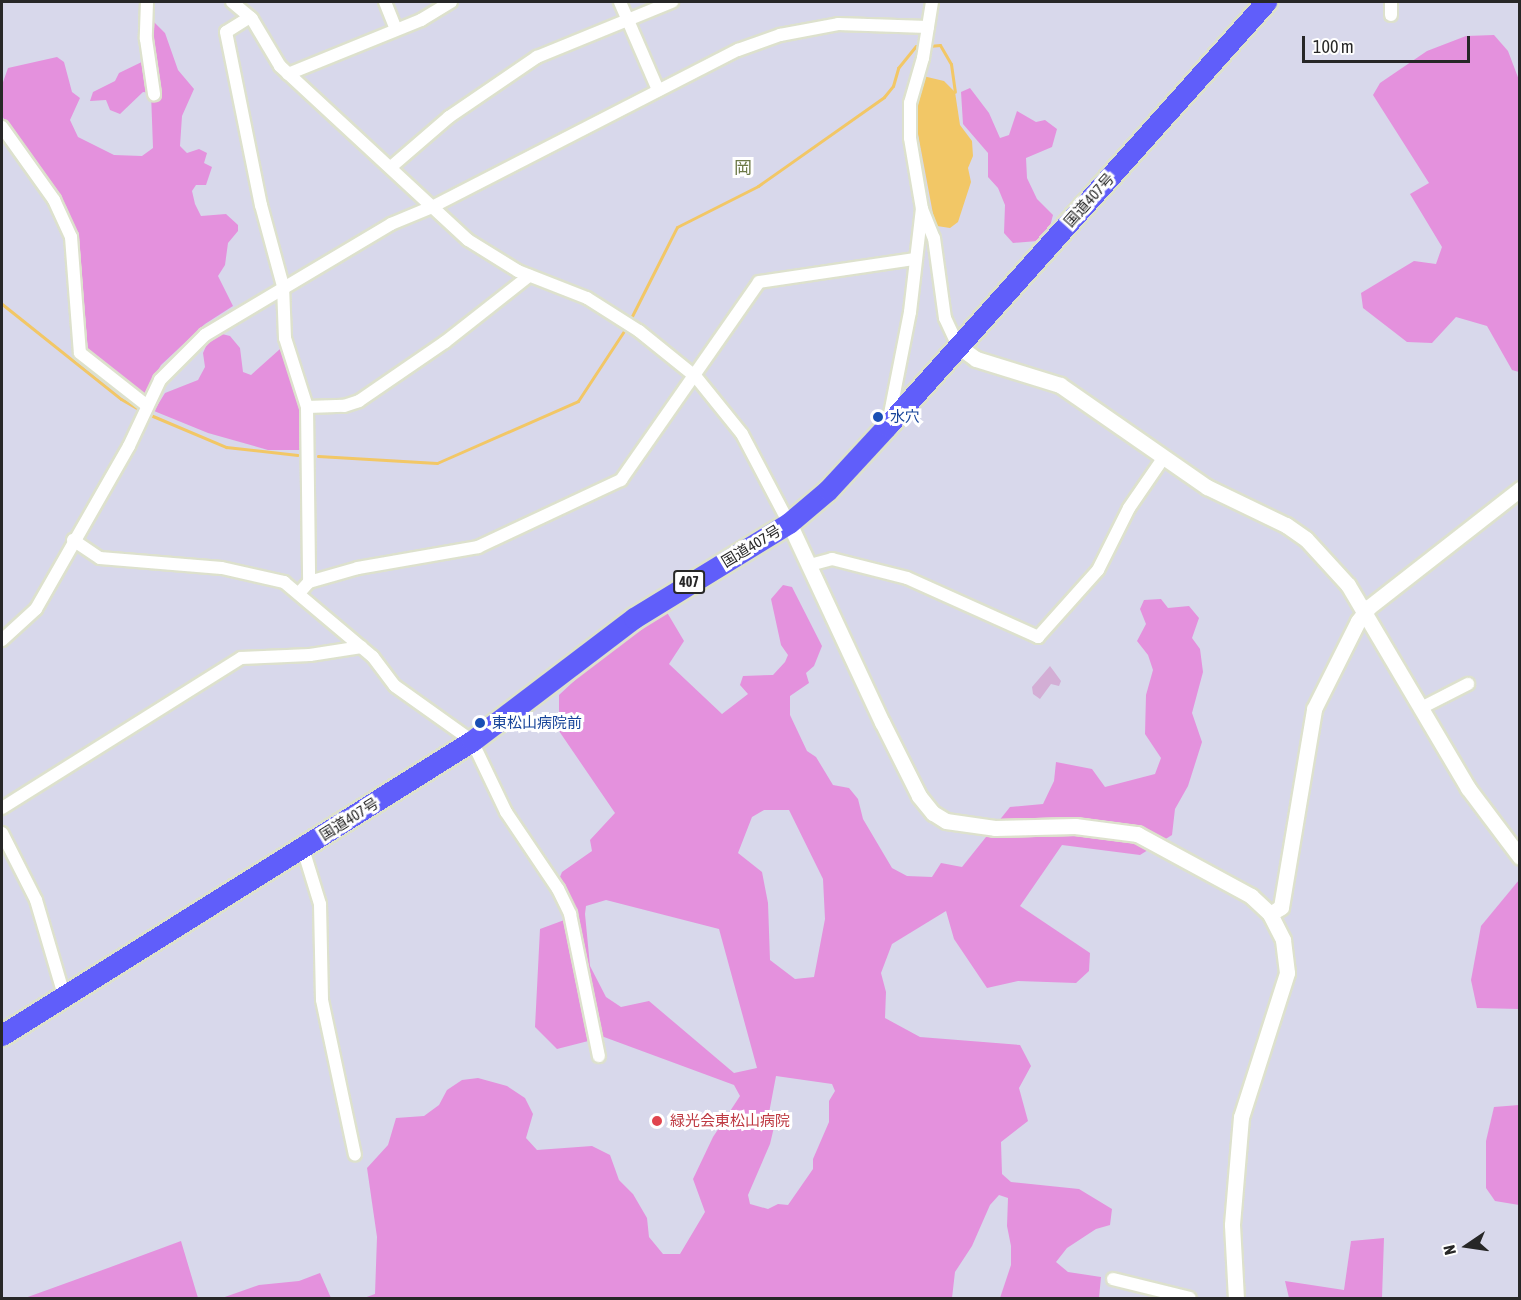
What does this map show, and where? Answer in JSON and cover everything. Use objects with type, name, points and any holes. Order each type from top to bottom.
[{"type":"highway","name":"国道407号","points":[[2,1035],[303,849],[472,741],[634,618],[789,523],[828,490],[887,426],[1266,2]]},
{"type":"street","points":[[147,2],[146,39],[154,94]]},
{"type":"street","points":[[232,2],[250,17],[288,74],[468,240],[528,276],[594,302],[639,331],[696,377],[742,434],[810,565],[882,722],[920,796],[933,813],[960,824],[1075,826],[1137,834],[1243,891],[1270,914],[1283,940],[1287,973],[1241,1117],[1232,1226],[1236,1299]]},
{"type":"street","points":[[385,2],[396,29]]},
{"type":"street","points":[[288,74],[396,29],[451,2]]},
{"type":"street","points":[[620,2],[658,90]]},
{"type":"street","points":[[391,167],[458,111],[537,57],[672,2]]},
{"type":"street","points":[[932,2],[910,103],[909,124],[922,209],[934,238],[945,318],[958,346],[976,359],[1060,385],[1207,487],[1286,525],[1306,539],[1337,570],[1474,798],[1520,857]]},
{"type":"street","points":[[1391,2],[1391,15]]},
{"type":"street","points":[[250,17],[226,32],[261,205],[283,286],[285,338],[307,407],[309,582]]},
{"type":"street","points":[[2,640],[36,609],[73,540],[129,446],[146,405],[160,380],[205,334],[391,224],[432,207],[738,50],[798,30],[865,23],[928,27]]},
{"type":"street","points":[[2,126],[54,200],[71,237],[80,353],[146,405]]},
{"type":"street","points":[[887,426],[910,312],[914,259],[922,209]]},
{"type":"street","points":[[300,592],[309,582],[358,568],[478,547],[621,480],[696,377],[759,282],[914,259]]},
{"type":"street","points":[[307,407],[344,406],[359,401],[445,342],[528,276]]},
{"type":"street","points":[[810,565],[840,561],[907,578],[1038,637],[1098,570],[1129,508],[1164,457]]},
{"type":"street","points":[[1270,914],[1281,907],[1314,709],[1363,612],[1520,489]]},
{"type":"street","points":[[73,540],[100,558],[222,568],[262,575],[300,592],[361,647],[395,686],[472,741],[506,812],[558,889],[570,914],[599,1056]]},
{"type":"street","points":[[2,808],[241,658],[361,647]]},
{"type":"street","points":[[1420,708],[1468,684]]},
{"type":"street","points":[[2,833],[36,900],[64,995]]},
{"type":"street","points":[[303,849],[320,904],[322,1000],[355,1155]]},
{"type":"street","points":[[1113,1279],[1190,1299]]},
{"type":"shaded area","points":[[153,21],[165,33],[178,70],[194,89],[182,116],[180,146],[187,153],[199,149],[207,153],[204,163],[212,167],[206,185],[196,185],[192,191],[195,204],[201,216],[226,214],[238,225],[238,231],[228,243],[225,265],[218,276],[233,306],[205,324],[161,365],[143,396],[88,352],[78,236],[66,206],[2,116],[2,85],[8,68],[57,57],[64,62],[72,92],[80,98],[70,120],[78,137],[114,155],[142,156],[153,148],[151,93],[143,92],[120,114],[110,110],[106,100],[90,101],[93,92],[115,81],[119,73],[150,58]]},
{"type":"shaded area","points":[[1494,35],[1508,51],[1519,80],[1519,372],[1512,370],[1487,326],[1456,317],[1432,343],[1407,342],[1363,308],[1361,293],[1414,261],[1436,264],[1442,247],[1410,194],[1429,183],[1373,95],[1380,83],[1427,51],[1466,36]]},
{"type":"shaded area","points":[[923,76],[944,81],[955,92],[960,125],[972,141],[973,156],[968,168],[971,182],[958,222],[950,228],[937,226],[918,134],[916,110]]},
{"type":"shaded area","points":[[970,88],[989,113],[1000,138],[1009,135],[1017,111],[1036,122],[1045,120],[1057,129],[1052,147],[1026,158],[1027,178],[1037,199],[1053,215],[1049,230],[1038,241],[1013,243],[1004,233],[1005,205],[998,188],[988,177],[988,153],[963,124],[961,92]]},
{"type":"shaded area","points":[[222,334],[230,336],[240,348],[243,372],[251,375],[280,349],[303,410],[301,450],[268,450],[208,433],[154,411],[165,393],[198,380],[205,367],[203,353],[207,344]]},
{"type":"shaded area","points":[[783,585],[792,587],[822,646],[814,666],[806,673],[809,683],[790,696],[790,715],[807,751],[816,757],[833,785],[849,788],[858,799],[863,819],[892,868],[907,876],[932,877],[941,863],[962,867],[1010,807],[1043,804],[1054,781],[1056,762],[1092,769],[1105,787],[1155,774],[1161,758],[1145,734],[1146,695],[1153,670],[1148,655],[1137,641],[1146,624],[1140,609],[1144,600],[1161,599],[1168,608],[1189,606],[1199,618],[1192,638],[1200,649],[1203,672],[1192,713],[1202,742],[1188,786],[1175,809],[1172,835],[1140,855],[1062,845],[1020,906],[1090,953],[1089,971],[1076,983],[1018,981],[987,988],[954,939],[946,911],[892,944],[881,973],[886,992],[885,1018],[920,1037],[1020,1045],[1031,1066],[1019,1088],[1028,1121],[1001,1142],[1002,1174],[1011,1182],[1079,1189],[1112,1209],[1110,1225],[1096,1229],[1067,1248],[1056,1262],[1068,1272],[1101,1277],[1099,1298],[1000,1298],[1011,1265],[1011,1246],[1007,1226],[1008,1198],[999,1195],[990,1205],[972,1246],[955,1272],[952,1298],[364,1298],[375,1294],[377,1237],[367,1168],[388,1145],[396,1118],[424,1116],[439,1105],[447,1090],[462,1080],[478,1078],[507,1086],[525,1098],[533,1114],[526,1138],[537,1150],[592,1146],[610,1155],[619,1180],[633,1194],[647,1218],[649,1237],[663,1254],[680,1254],[705,1212],[693,1179],[713,1137],[740,1096],[734,1085],[604,1037],[557,1049],[535,1027],[540,929],[567,919],[558,882],[562,872],[592,851],[590,840],[615,813],[559,731],[559,695],[616,642],[665,609],[684,641],[669,664],[722,714],[748,694],[740,685],[743,676],[773,675],[788,655],[781,645],[771,599]],"holes":[[[764,810],[789,810],[823,879],[825,919],[814,977],[795,979],[770,960],[768,903],[762,872],[738,853],[752,817]],[[606,900],[719,929],[757,1068],[734,1073],[649,1001],[621,1007],[606,997],[590,966],[586,906]],[[776,1076],[832,1084],[835,1091],[829,1101],[829,1122],[813,1159],[813,1169],[788,1205],[778,1204],[768,1209],[750,1204],[748,1195],[770,1144],[775,1123],[769,1113]]]},
{"type":"shaded area","points":[[1050,666],[1061,681],[1059,686],[1051,684],[1040,699],[1033,694],[1032,687]]},
{"type":"shaded area","points":[[1519,880],[1519,1009],[1477,1008],[1471,980],[1481,926]]},
{"type":"shaded area","points":[[1520,1105],[1519,1205],[1495,1201],[1486,1188],[1486,1141],[1494,1107]]},
{"type":"shaded area","points":[[1384,1238],[1382,1298],[1289,1298],[1285,1281],[1344,1290],[1351,1241]]},
{"type":"shaded area","points":[[181,1241],[198,1298],[25,1298],[108,1268]]},
{"type":"shaded area","points":[[320,1273],[331,1298],[222,1298],[259,1285],[299,1281]]},
{"type":"waterway","points":[[929,46],[940,45],[951,64],[955,92]]},
{"type":"waterway","points":[[629,322],[677,227],[758,186],[884,97],[893,86],[898,68],[916,46],[922,46]]},
{"type":"waterway","points":[[2,304],[121,399],[142,411]]},
{"type":"waterway","points":[[318,456],[437,463],[578,401],[626,328]]},
{"type":"waterway","points":[[148,414],[226,447],[298,455]]},
{"type":"place","name":"水穴","points":[[878,417]]},
{"type":"place","name":"東松山病院前","points":[[480,723]]},
{"type":"place","name":"緑光会東松山病院","points":[[657,1121]]},
{"type":"district","name":"岡","points":[[743,168]]}]
